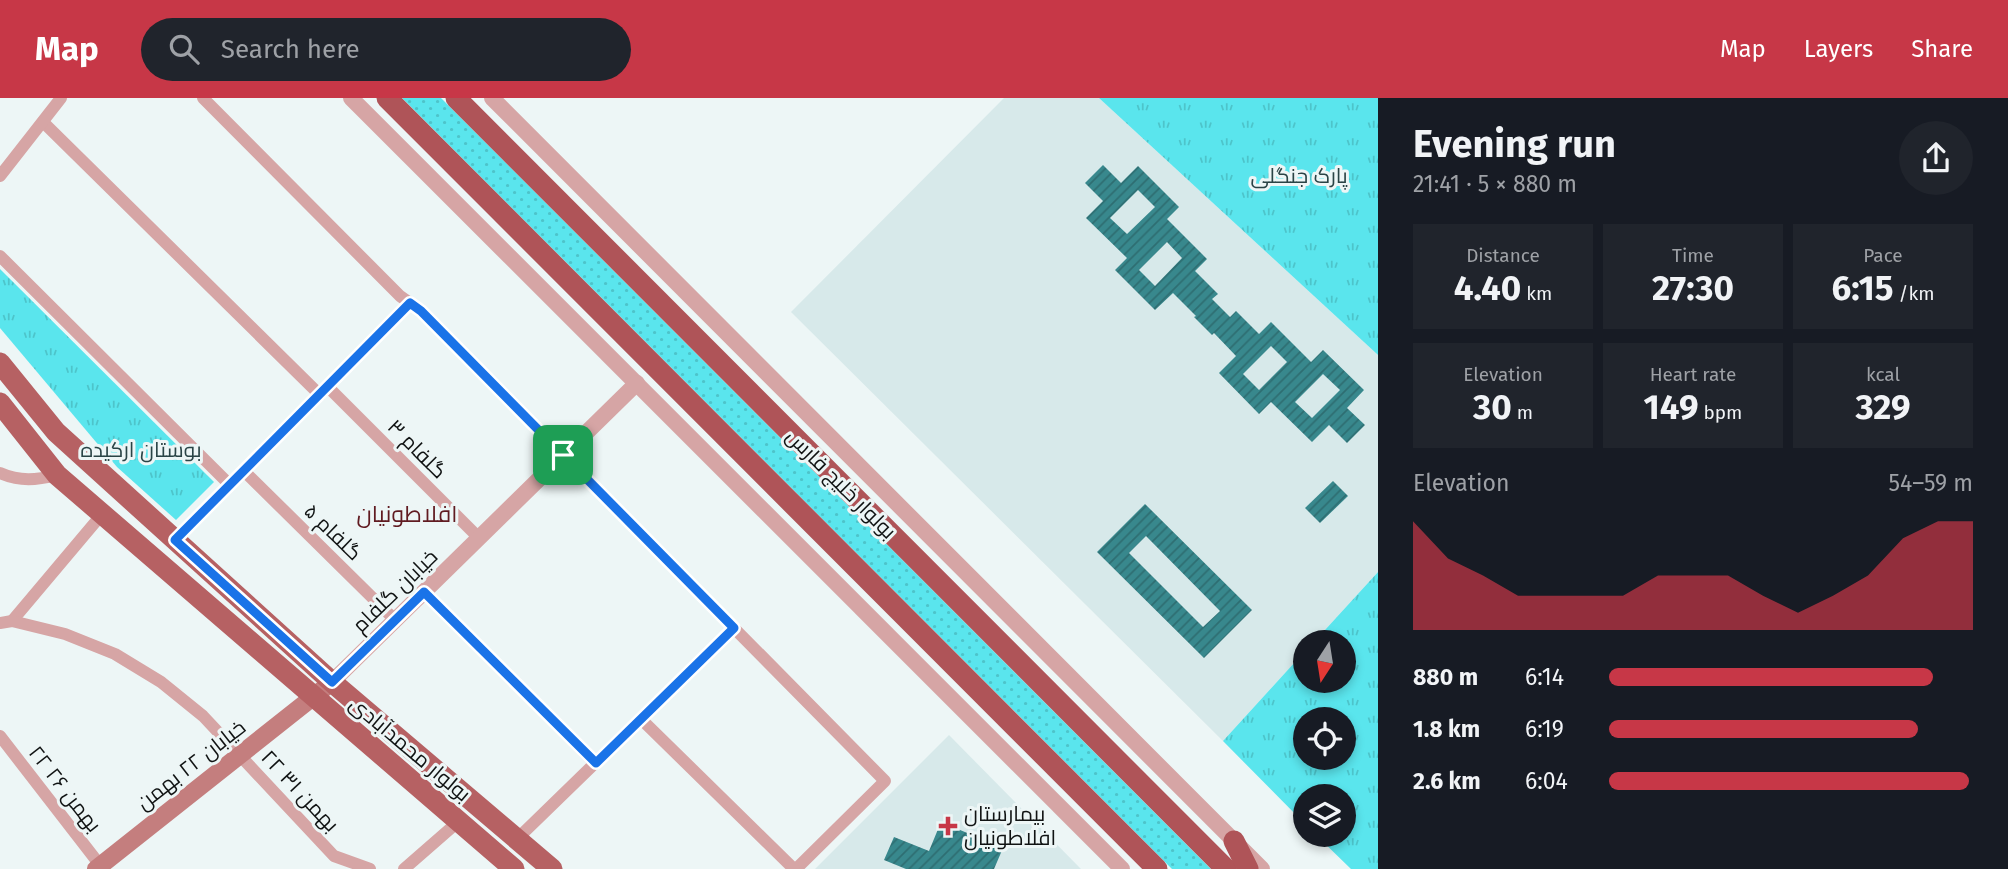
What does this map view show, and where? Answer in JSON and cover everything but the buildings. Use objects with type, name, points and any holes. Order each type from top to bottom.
[{"type":"highway","points":[[387,98],[1157,869]]},
{"type":"highway","name":"بولوار خلیج فارس","points":[[456,98],[1227,869]]},
{"type":"highway","points":[[1234,841],[1248,869]]},
{"type":"main road","name":"بولوار محمدآبادی","points":[[0,363],[56,432],[332,682],[552,869]]},
{"type":"main road","name":"بولوار محمدآبادی","points":[[0,403],[57,475],[514,869]]},
{"type":"main road","name":"خیابان ۲۲ بهمن","points":[[99,868],[332,682]]},
{"type":"street","points":[[0,176],[61,98]]},
{"type":"street","points":[[203,98],[390,286],[421,311],[885,781],[795,869],[641,719]]},
{"type":"street","points":[[351,98],[1122,869]]},
{"type":"street","points":[[492,98],[1262,869]]},
{"type":"street","name":"گلفام ۳","points":[[43,121],[479,538]]},
{"type":"street","points":[[0,256],[230,485]]},
{"type":"street","points":[[175,540],[410,303]]},
{"type":"street","name":"خیابان گلفام","points":[[332,682],[637,383]]},
{"type":"street","name":"گلفام ۵","points":[[243,471],[395,620]]},
{"type":"street","points":[[0,473],[28,480],[57,475]]},
{"type":"street","points":[[6,622],[103,513]]},
{"type":"street","points":[[424,592],[596,763]]},
{"type":"street","name":"۲۲ بهمن ۳۱","points":[[6,622],[65,634],[115,654],[161,682],[203,716],[334,856],[370,869]]},
{"type":"street","points":[[517,839],[734,628]]},
{"type":"street","name":"۲۲ بهمن ۲۶","points":[[0,736],[99,868]]},
{"type":"street","points":[[404,869],[459,821]]},
{"type":"street","points":[[1092,840],[1110,822]]},
{"type":"shaded area","points":[[1004,98],[1099,98],[1378,355],[1378,572],[1325,630],[1293,630],[1293,664],[1223,741],[791,312]]},
{"type":"shaded area","name":"بیمارستان افلاطونیان","points":[[949,735],[1081,869],[815,869]]},
{"type":"green space","points":[[402,98],[441,98],[1211,869],[1172,869]]},
{"type":"green space","name":"پارک جنگلی","points":[[1099,98],[1378,98],[1378,355]]},
{"type":"green space","name":"بوستان ارکیده","points":[[0,269],[214,482],[176,520],[117,467],[0,328]]},
{"type":"green space","points":[[1378,572],[1378,869],[1351,869],[1328,847],[1356,847],[1356,784],[1293,784],[1293,812],[1223,741],[1293,664],[1293,693],[1356,693],[1356,630],[1325,630]]},
{"type":"place","name":"بیمارستان افلاطونیان","points":[[948,826]]},
{"type":"district","name":"افلاطونیان","points":[[407,514]]},
{"type":"route","points":[[410,303],[563,455],[734,628],[596,763],[424,592],[332,682],[175,540],[410,303]]}]
